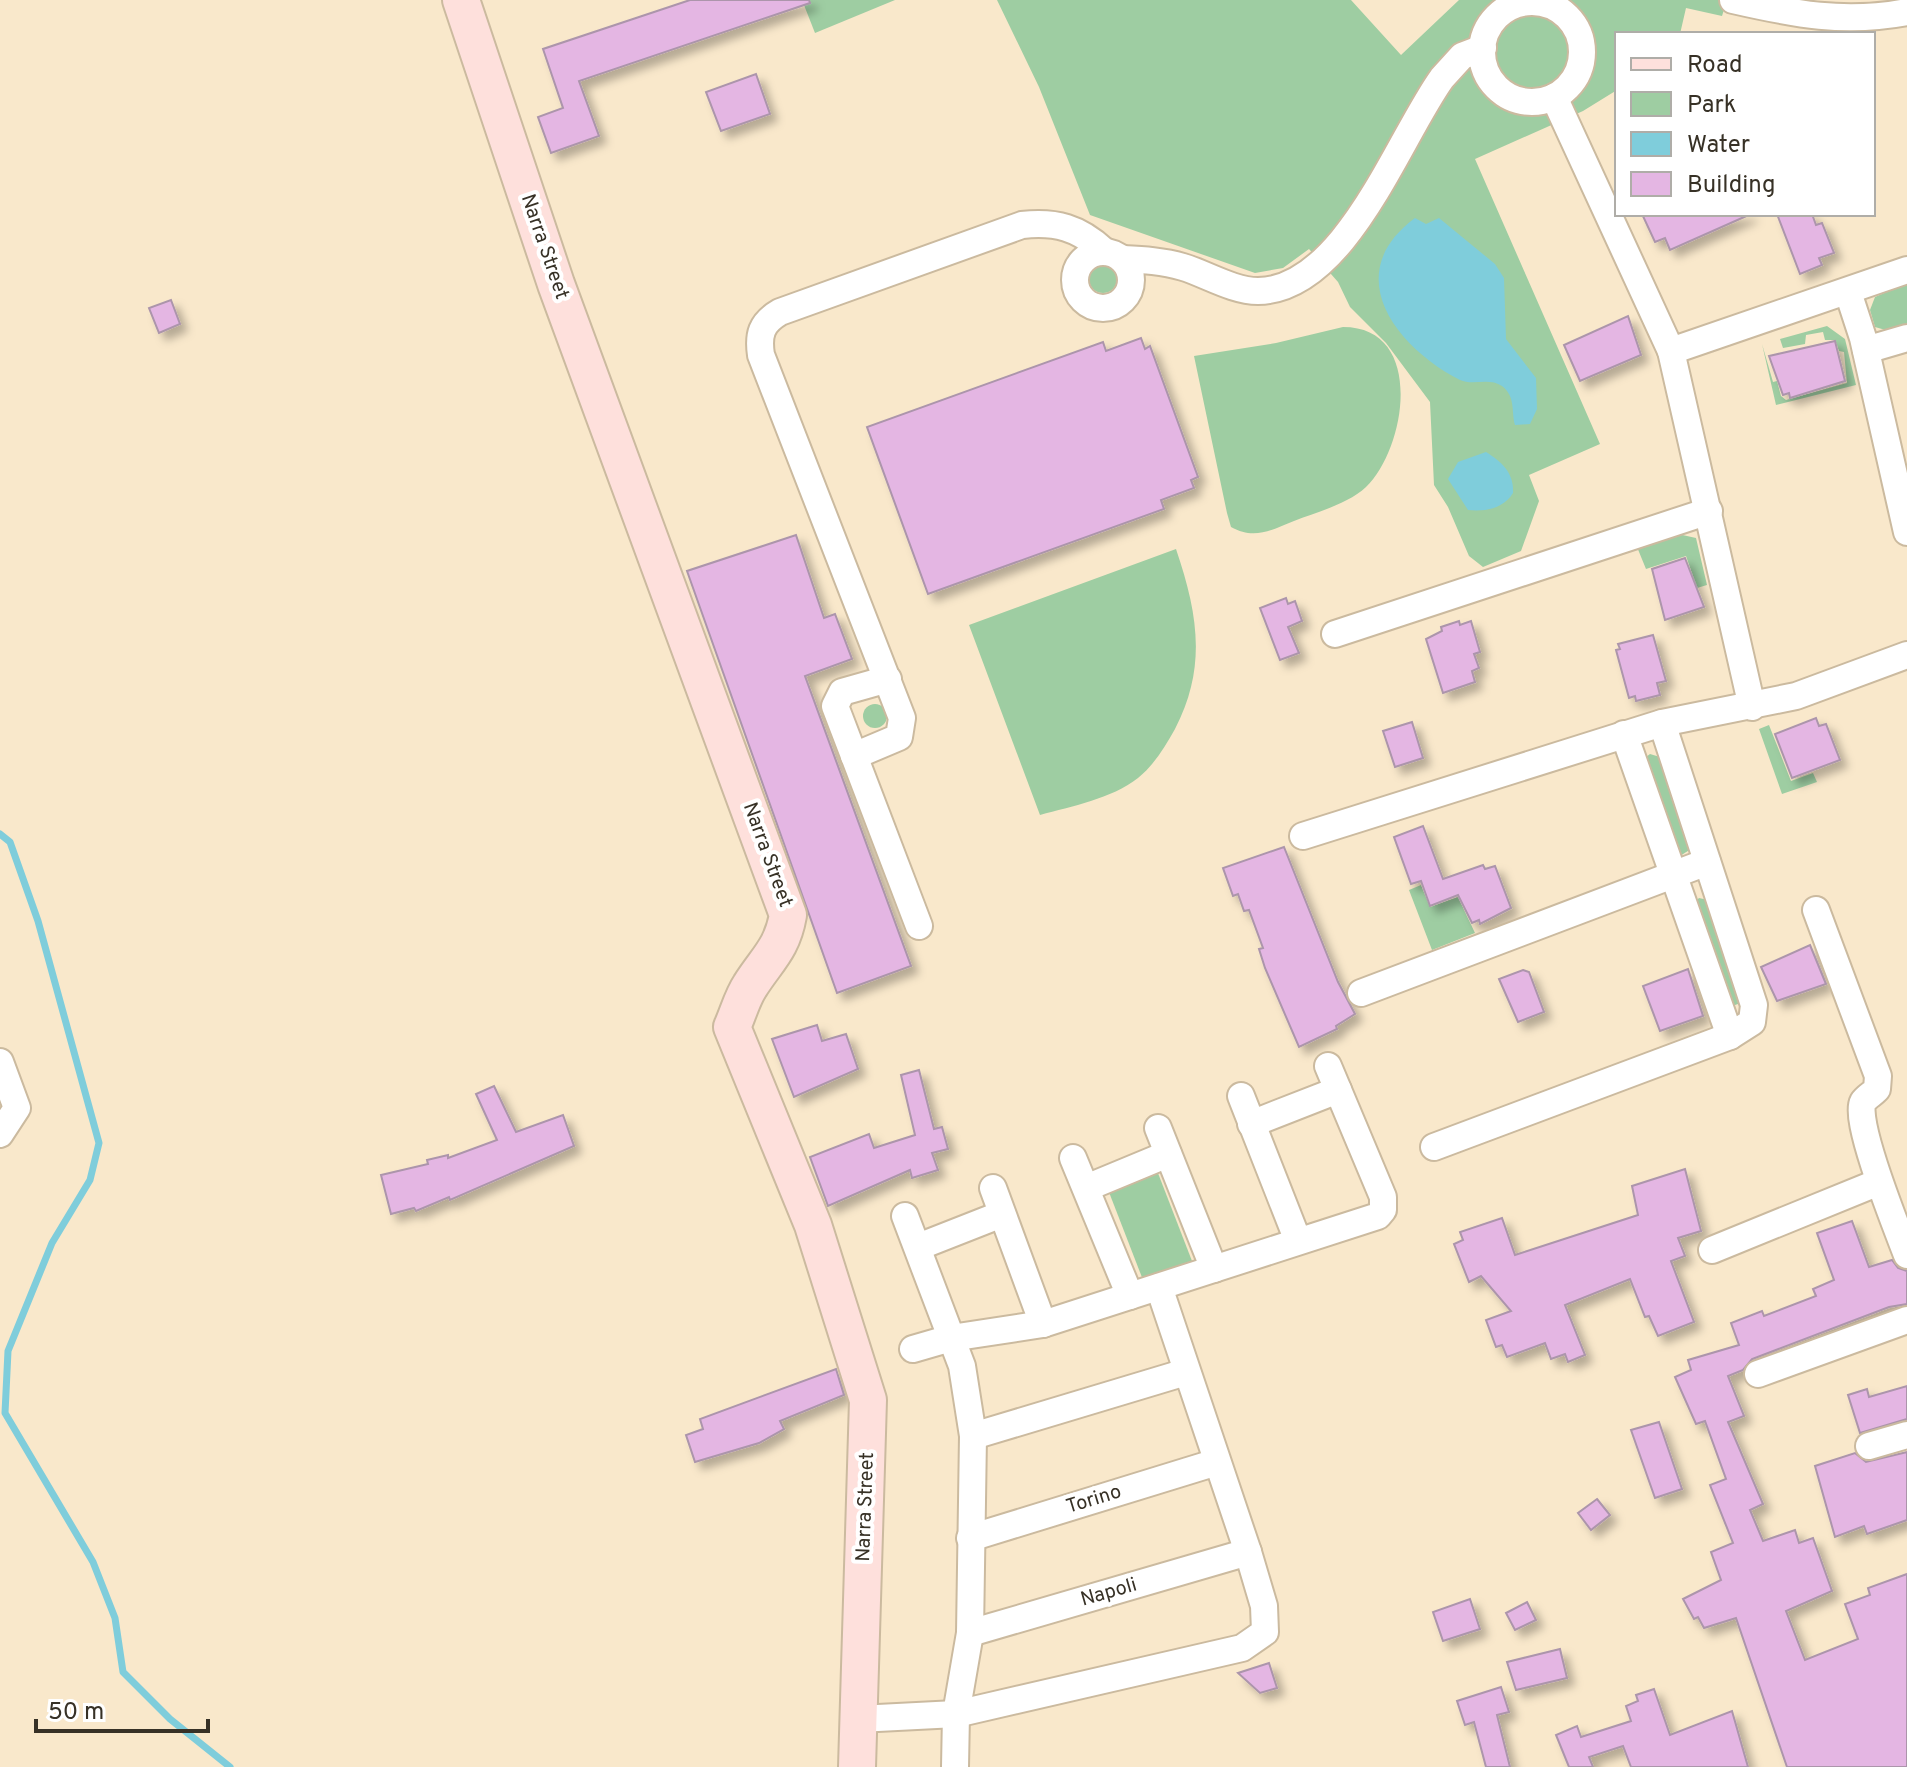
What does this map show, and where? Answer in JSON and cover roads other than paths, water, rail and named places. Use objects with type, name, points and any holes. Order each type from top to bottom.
[{"type":"street","name":"Narra Street","points":[[461,0],[556,284],[788,915],[784,937],[769,964],[750,987],[732,1027],[813,1225],[868,1400],[857,1767]]},
{"type":"street","points":[[1733,0],[1822,19],[1853,20],[1907,12]]},
{"type":"street","points":[[1533,2],[1561,4],[1574,25],[1582,57],[1578,73],[1568,87],[1554,97],[1539,102],[1506,95],[1485,70],[1483,48],[1492,22],[1503,5],[1533,2]]},
{"type":"street","points":[[854,756],[899,737],[902,718],[761,355],[761,329],[768,318],[1022,225],[1057,224],[1073,229],[1113,255],[1175,265],[1249,290],[1287,286],[1305,275],[1343,241],[1442,78],[1462,56],[1483,48]]},
{"type":"street","points":[[1554,97],[1671,351],[1752,707]]},
{"type":"street","points":[[1671,351],[1907,270]]},
{"type":"street","points":[[1848,292],[1866,350],[1907,532]]},
{"type":"street","points":[[1866,350],[1907,338]]},
{"type":"street","points":[[1335,634],[1709,511]]},
{"type":"street","points":[[1303,836],[1662,723],[1796,696],[1907,655]]},
{"type":"street","points":[[888,679],[842,692],[836,698],[835,706],[919,926]]},
{"type":"street","points":[[1434,1147],[1730,1036],[1752,1022],[1754,1005],[1662,723]]},
{"type":"street","points":[[1624,734],[1730,1036]]},
{"type":"street","points":[[1361,993],[1707,862]]},
{"type":"street","points":[[1816,910],[1878,1076],[1877,1089],[1863,1101],[1861,1117],[1879,1182],[1907,1255]]},
{"type":"street","points":[[0,1062],[17,1108],[0,1134]]},
{"type":"street","points":[[913,1349],[951,1338],[1043,1324],[1378,1216],[1383,1210],[1383,1197],[1328,1066]]},
{"type":"street","points":[[1251,1124],[1338,1090]]},
{"type":"street","points":[[1241,1096],[1298,1241]]},
{"type":"street","points":[[1158,1128],[1214,1269]]},
{"type":"street","points":[[1086,1188],[1168,1154]]},
{"type":"street","points":[[1073,1158],[1130,1296]]},
{"type":"street","points":[[1712,1250],[1879,1182]]},
{"type":"street","points":[[993,1188],[1043,1324]]},
{"type":"street","points":[[918,1247],[1002,1214]]},
{"type":"street","points":[[905,1216],[962,1366],[973,1436],[970,1633],[956,1714],[955,1767]]},
{"type":"street","points":[[858,1719],[956,1714],[1242,1648],[1258,1640],[1265,1632],[1266,1620],[1248,1552],[1159,1287]]},
{"type":"street","points":[[1758,1374],[1907,1320]]},
{"type":"street","points":[[973,1436],[1186,1372]]},
{"type":"street","points":[[1869,1446],[1907,1435]]},
{"type":"street","name":"Torino","points":[[970,1538],[1217,1462]]},
{"type":"street","name":"Napoli","points":[[970,1633],[1248,1552]]},
{"type":"water","points":[[1415,218],[1426,224],[1439,218],[1495,264],[1504,278],[1506,339],[1536,378],[1537,409],[1530,424],[1515,425],[1511,399],[1502,386],[1492,382],[1460,380],[1415,349],[1385,308],[1379,285],[1381,262],[1392,240]]},
{"type":"water","points":[[1486,452],[1506,469],[1513,493],[1494,508],[1468,510],[1448,479],[1458,462]]},
{"type":"waterway","points":[[0,834],[10,842],[38,921],[99,1143],[90,1180],[52,1243],[8,1351],[5,1413],[93,1562],[115,1618],[123,1672],[170,1719],[230,1767]]}]
